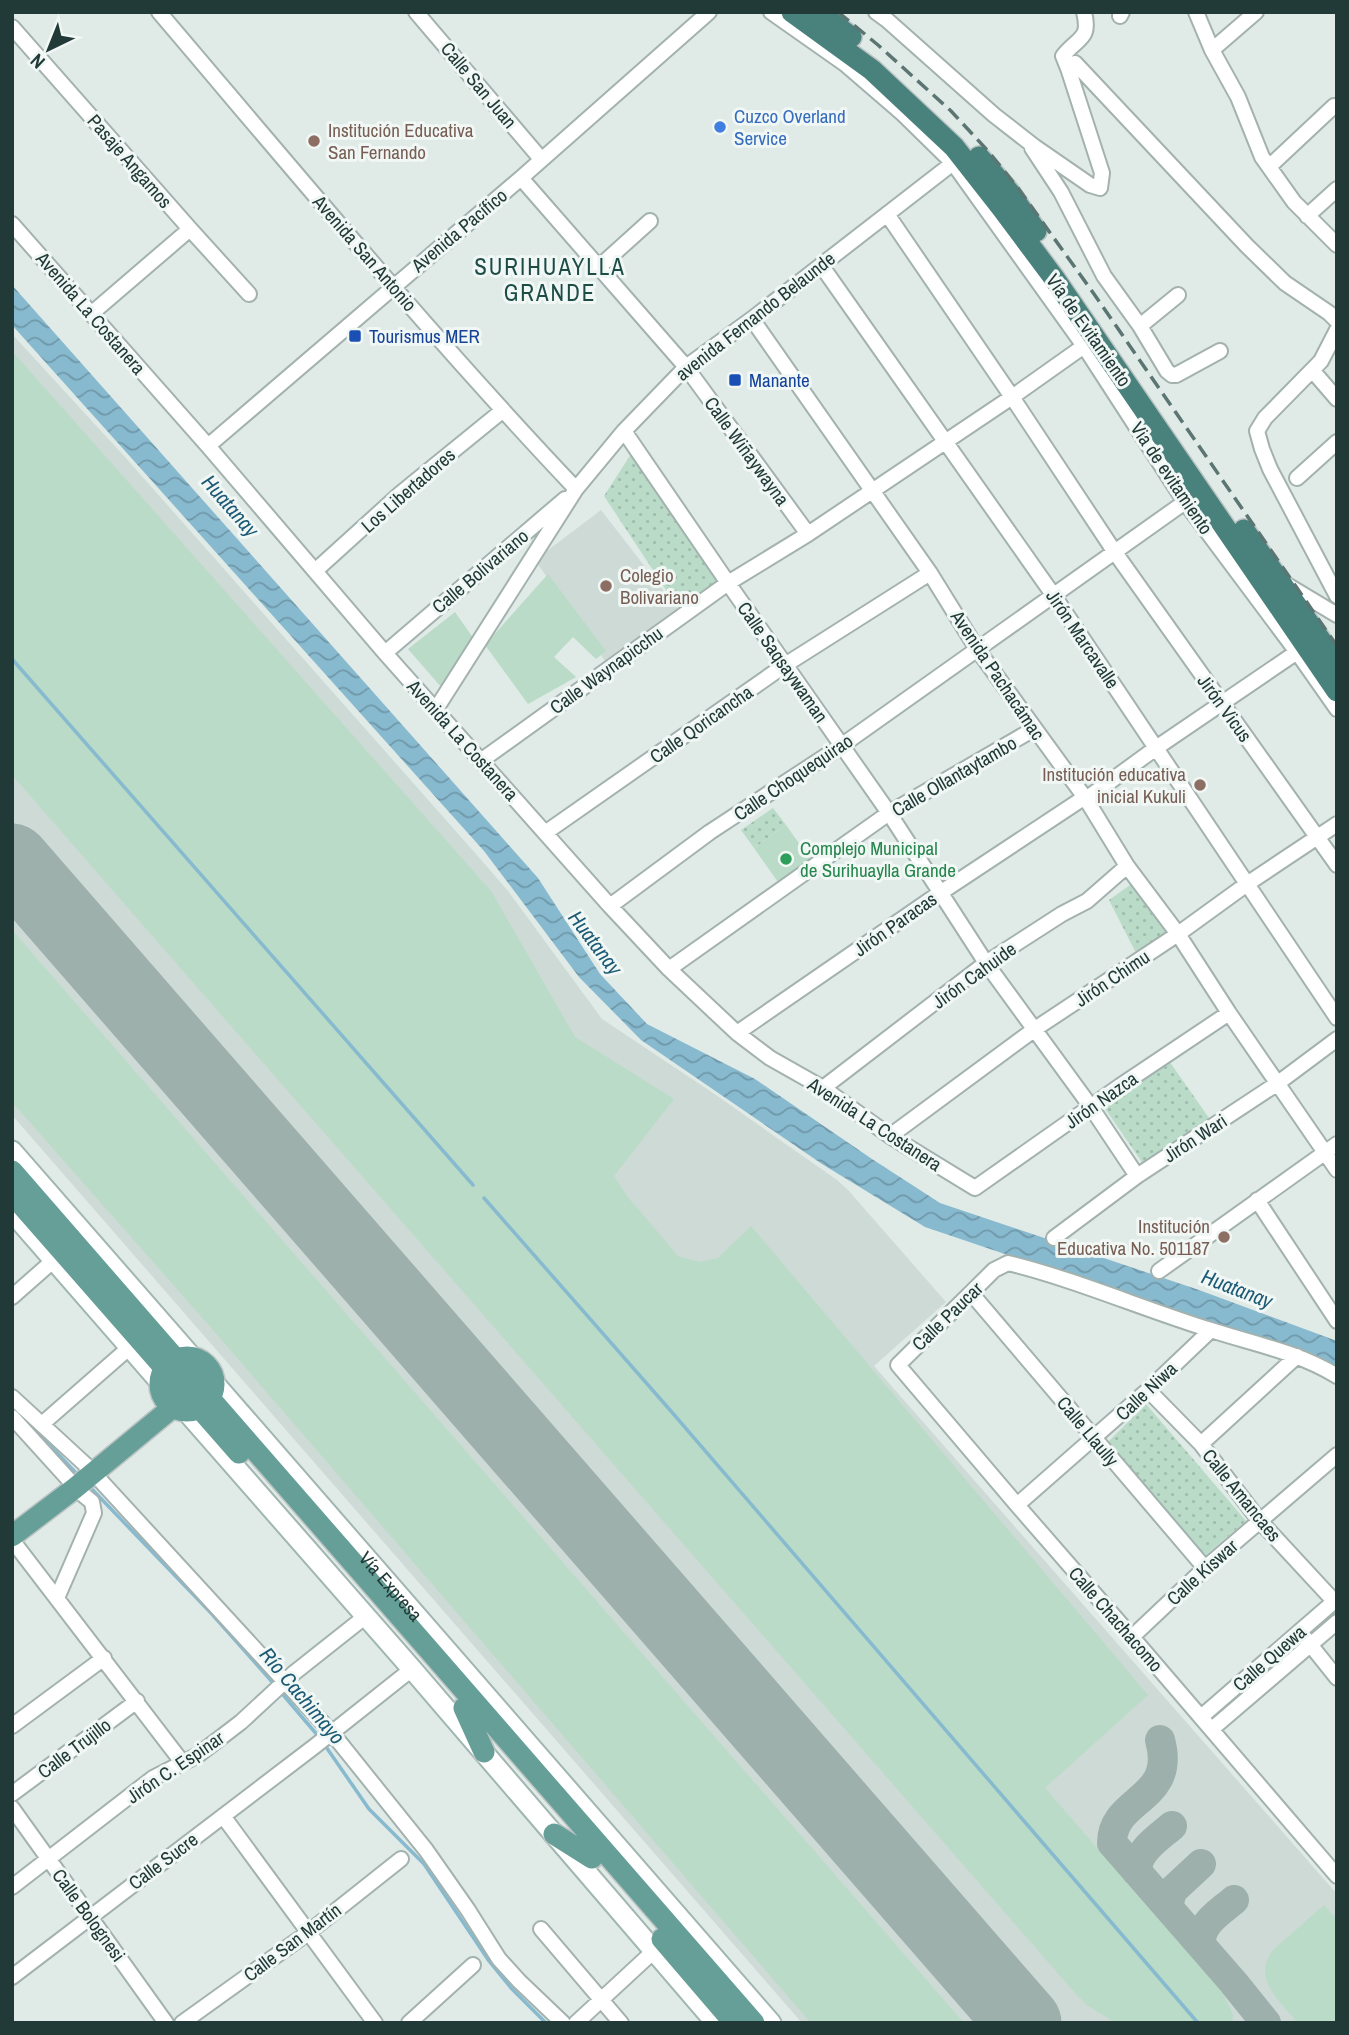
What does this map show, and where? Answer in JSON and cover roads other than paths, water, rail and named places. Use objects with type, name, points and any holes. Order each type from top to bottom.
[{"type":"highway","name":"Vía de Evitamiento","points":[[792,12],[872,71],[954,147],[1054,278],[1337,691]]},
{"type":"highway","name":"Vía de Evitamiento","points":[[818,12],[881,61],[947,122],[1009,192],[1337,664]]},
{"type":"main road","name":"Vía Expresa","points":[[12,1151],[184,1387],[513,1726],[771,2023]]},
{"type":"main road","name":"Vía Expresa","points":[[12,1171],[366,1616],[716,2023]]},
{"type":"main road","name":"Vía Expresa","points":[[12,1194],[469,1704],[598,1853],[754,2023]]},
{"type":"main road","name":"Vía Expresa","points":[[12,1212],[130,1347],[184,1387]]},
{"type":"main road","points":[[12,1538],[184,1387]]},
{"type":"main road","points":[[12,1522],[82,1477]]},
{"type":"main road","points":[[469,1704],[513,1726]]},
{"type":"main road","points":[[469,1704],[484,1752]]},
{"type":"main road","points":[[586,1810],[598,1853]]},
{"type":"main road","points":[[554,1833],[598,1853]]},
{"type":"main road","name":"Vía Expresa","points":[[598,1853],[734,2023]]},
{"type":"street","name":"Avenida San Antonio","points":[[159,12],[502,411],[576,489]]},
{"type":"street","name":"Calle San Juan","points":[[416,12],[541,159]]},
{"type":"street","name":"Avenida Pacífico","points":[[208,446],[709,12]]},
{"type":"street","name":"Via de evitamiento","points":[[771,12],[845,64],[903,114],[953,163],[1084,345],[1185,502],[1337,709]]},
{"type":"street","points":[[876,12],[993,115],[1090,185],[1100,188],[1102,173],[1067,65],[1075,63],[1284,283],[1337,321]]},
{"type":"street","points":[[1069,71],[1063,56],[1087,29],[1084,12]]},
{"type":"street","points":[[1196,12],[1212,50],[1238,97],[1262,157],[1294,202],[1337,245]]},
{"type":"street","points":[[1212,50],[1256,12]]},
{"type":"street","name":"Pasaje Angamos","points":[[12,27],[249,294]]},
{"type":"street","points":[[1270,166],[1334,106]]},
{"type":"street","points":[[1028,141],[1061,192],[1104,276],[1140,326],[1167,371],[1176,376],[1220,351]]},
{"type":"street","name":"avenida Fernando Belaunde","points":[[576,489],[624,431],[685,368],[953,163]]},
{"type":"street","points":[[521,177],[685,368]]},
{"type":"street","points":[[1307,216],[1337,189]]},
{"type":"street","name":"Jirón Vicus","points":[[887,214],[1114,551],[1337,865]]},
{"type":"street","points":[[599,267],[650,221]]},
{"type":"street","name":"Avenida La Costanera","points":[[12,224],[208,446],[384,653],[610,906],[669,968],[737,1033],[769,1058],[823,1088],[890,1136],[975,1188]]},
{"type":"street","points":[[91,314],[190,229]]},
{"type":"street","name":"Jirón Marcavalle","points":[[821,265],[1054,596],[1337,1018]]},
{"type":"street","points":[[1140,326],[1178,295]]},
{"type":"street","name":"Avenida Pachacámac","points":[[752,319],[930,573],[977,649],[1086,799],[1127,866],[1178,934],[1228,1013],[1278,1083],[1331,1148],[1337,1170]]},
{"type":"street","points":[[1337,330],[1321,361],[1265,418],[1257,431],[1270,469],[1337,596]]},
{"type":"street","points":[[872,490],[1012,397],[1084,345]]},
{"type":"street","name":"Calle Wiñaywayna","points":[[685,368],[808,534]]},
{"type":"street","points":[[1312,370],[1337,399]]},
{"type":"street","name":"Los Libertadores","points":[[315,572],[400,494],[502,411]]},
{"type":"street","name":"Calle Saqsaywaman","points":[[624,431],[889,813],[986,963],[1091,1107],[1137,1176]]},
{"type":"street","points":[[1297,478],[1337,442]]},
{"type":"street","points":[[436,709],[576,489]]},
{"type":"street","name":"Calle Bolivariano","points":[[384,653],[576,489]]},
{"type":"street","name":"Calle Waynapicchu","points":[[482,760],[728,583],[808,534],[872,490]]},
{"type":"street","points":[[977,649],[1185,502]]},
{"type":"street","name":"Calle Qoricancha","points":[[545,833],[785,665],[930,573]]},
{"type":"street","points":[[1281,582],[1337,615]]},
{"type":"street","name":"Calle Choquequirao","points":[[610,906],[710,832],[841,746],[977,649]]},
{"type":"street","name":"Jirón Paracas","points":[[737,1033],[940,893],[1079,801],[1086,799],[1297,652]]},
{"type":"street","name":"Calle Ollantaytambo","points":[[669,968],[889,813],[1034,729]]},
{"type":"street","name":"Jirón Chimu","points":[[890,1136],[1035,1030],[1337,824]]},
{"type":"street","name":"Jirón Cahuide","points":[[823,1088],[986,963],[1087,901],[1127,866]]},
{"type":"street","name":"Jirón Nazca","points":[[975,1188],[1228,1013]]},
{"type":"street","name":"Jirón Wari","points":[[1054,1238],[1137,1176],[1278,1083],[1337,1039]]},
{"type":"street","points":[[1159,1271],[1331,1148]]},
{"type":"street","points":[[1257,1200],[1337,1321]]},
{"type":"street","points":[[12,1297],[54,1260]]},
{"type":"street","name":"Calle Paucar","points":[[899,1362],[994,1270],[1008,1263],[1083,1285],[1211,1330]]},
{"type":"street","name":"Calle Llaully","points":[[971,1293],[1205,1568]]},
{"type":"street","points":[[1211,1330],[1297,1356],[1337,1376]]},
{"type":"street","name":"Calle Niwa","points":[[1017,1505],[1148,1390],[1211,1330]]},
{"type":"street","points":[[42,1424],[130,1347]]},
{"type":"street","points":[[1201,1444],[1297,1356]]},
{"type":"street","name":"Calle Chachacomo","points":[[899,1362],[899,1367],[1337,1876]]},
{"type":"street","name":"Calle Amancaes","points":[[1148,1390],[1201,1444],[1259,1520],[1336,1600]]},
{"type":"street","points":[[12,1397],[42,1424],[82,1477],[92,1502],[94,1513],[57,1598]]},
{"type":"street","points":[[12,1417],[82,1477],[280,1686],[431,1858],[499,1959],[563,2023]]},
{"type":"street","name":"Calle Kiswar","points":[[1132,1637],[1259,1520],[1337,1455]]},
{"type":"street","points":[[12,1538],[182,1762]]},
{"type":"street","name":"Calle Quewa","points":[[1200,1717],[1336,1600]]},
{"type":"street","name":"Jirón C. Espinar","points":[[12,1887],[153,1778],[198,1755],[241,1723],[280,1686],[366,1616]]},
{"type":"street","name":"Calle Quewa","points":[[1212,1729],[1337,1622]]},
{"type":"street","points":[[1300,1632],[1337,1678]]},
{"type":"street","points":[[12,1726],[103,1658]]},
{"type":"street","name":"Calle Sucre","points":[[12,1978],[412,1669]]},
{"type":"street","name":"Calle Trujillo","points":[[12,1794],[137,1702]]},
{"type":"street","name":"Calle Bolognesi","points":[[12,1808],[166,2023]]},
{"type":"street","points":[[223,1816],[375,2023]]},
{"type":"street","name":"Calle San Martín","points":[[182,2023],[309,1932],[401,1859]]},
{"type":"street","points":[[541,1929],[621,2023]]},
{"type":"street","points":[[576,2023],[655,1950]]},
{"type":"street","points":[[409,2023],[473,1965]]},
{"type":"water","points":[[12,285],[538,878],[600,974],[647,1024],[755,1079],[940,1203],[1199,1290],[1337,1341],[1337,1366],[925,1227],[822,1164],[641,1040],[579,977],[484,851],[12,325]]},
{"type":"waterway","points":[[12,659],[473,1185]]},
{"type":"waterway","points":[[484,1198],[1198,2023]]},
{"type":"waterway","name":"Río Cachimayo","points":[[15,1409],[78,1475]]},
{"type":"waterway","name":"Río Cachimayo","points":[[88,1485],[211,1613],[274,1684]]},
{"type":"waterway","name":"Río Cachimayo","points":[[279,1690],[319,1737]]},
{"type":"waterway","name":"Río Cachimayo","points":[[324,1744],[369,1809],[424,1864],[489,1961],[546,2023]]},
{"type":"railway","points":[[838,12],[951,111],[1018,188],[1337,646]]},
{"type":"place","name":"Cuzco Overland Service","points":[[720,127]]},
{"type":"place","name":"Institución Educativa San Fernando","points":[[314,141]]},
{"type":"place","name":"Tourismus MER","points":[[355,336]]},
{"type":"place","name":"Manante","points":[[735,380]]},
{"type":"place","name":"Colegio Bolivariano","points":[[606,586]]},
{"type":"place","name":"Institución educativa inicial Kukuli","points":[[1200,785]]},
{"type":"place","name":"Complejo Municipal de Surihuaylla Grande","points":[[786,859]]},
{"type":"place","name":"Institución Educativa No. 501187","points":[[1224,1237]]},
{"type":"district","name":"SURIHUAYLLA GRANDE","points":[[550,280]]},
{"type":"water label","name":"Huatanay","points":[[230,506]]},
{"type":"water label","name":"Huatanay","points":[[595,943]]},
{"type":"water label","name":"Huatanay","points":[[1237,1289]]}]
